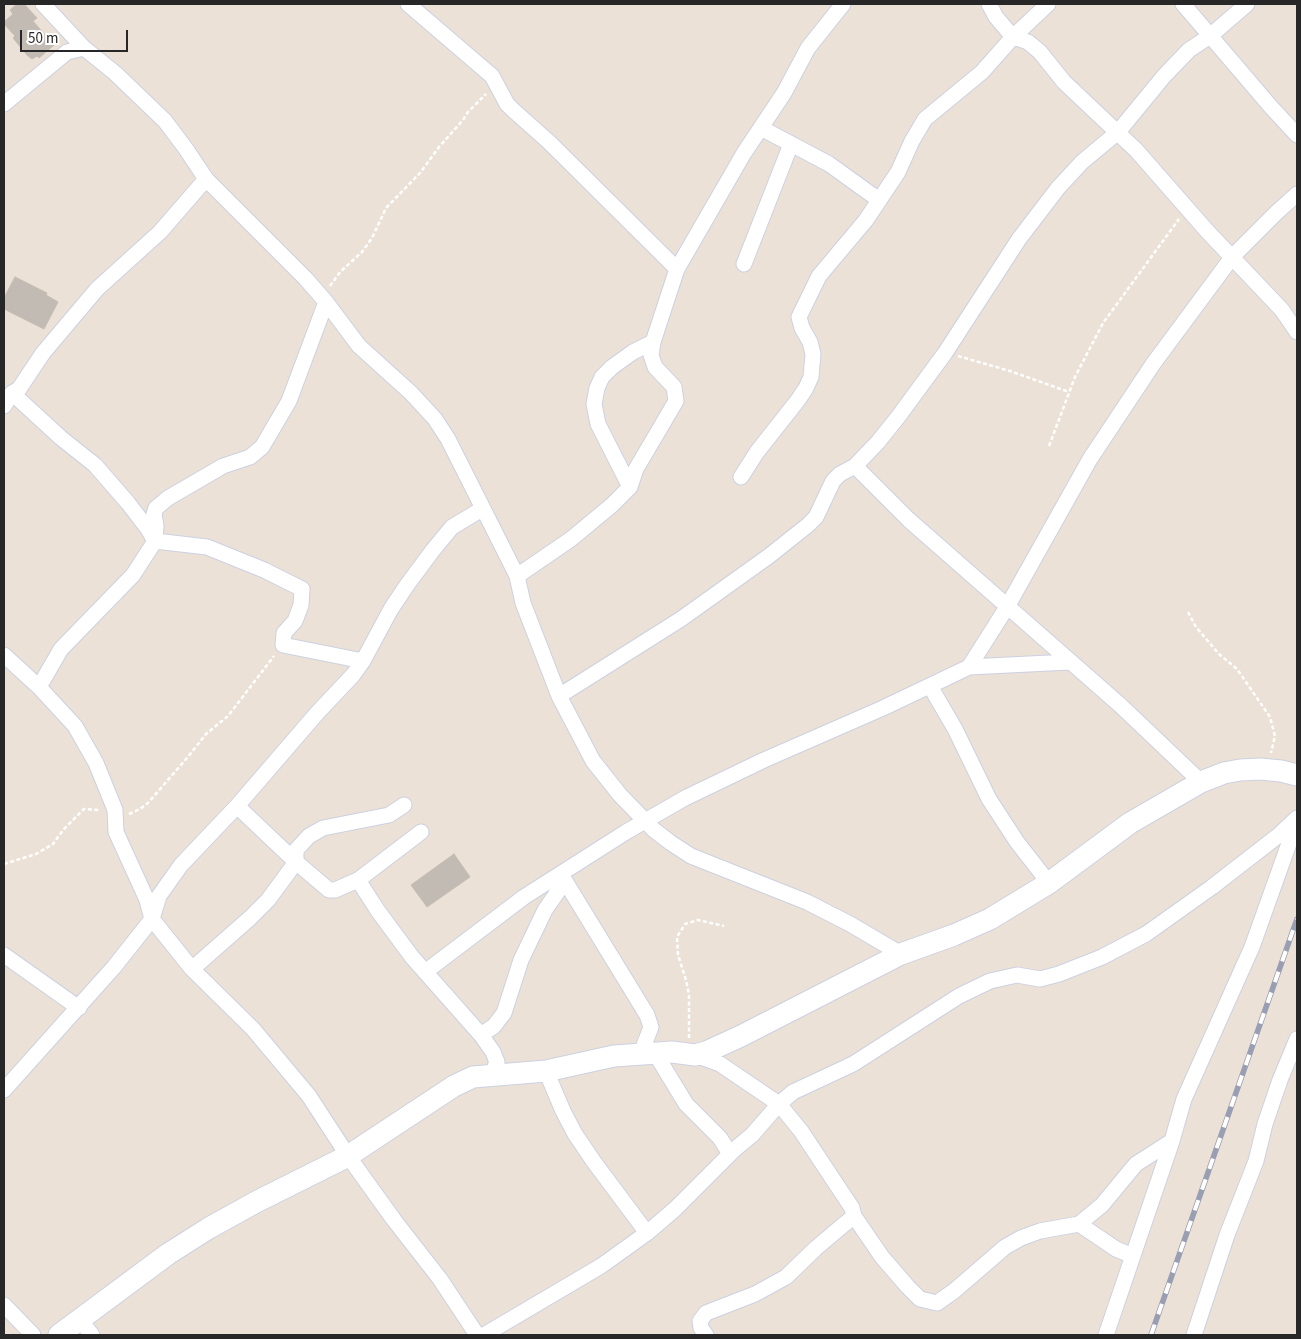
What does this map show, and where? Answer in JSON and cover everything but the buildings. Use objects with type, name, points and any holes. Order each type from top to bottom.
[{"type":"street","points":[[43,4],[84,48],[115,73],[165,121],[206,179],[324,300],[359,346],[435,419],[448,439],[517,576],[525,611],[560,696],[593,761],[620,795],[644,820],[671,843],[691,856],[807,902],[850,924],[901,954]]},
{"type":"street","points":[[408,4],[492,76],[507,104],[549,142],[677,269]]},
{"type":"street","points":[[517,576],[571,539],[612,505],[630,487],[636,469],[676,401],[674,387],[651,360],[653,342],[677,269],[744,153],[784,93],[808,48],[842,4]]},
{"type":"street","points":[[989,4],[996,17],[1012,37],[1028,42],[1040,52],[1064,82],[1118,132],[1169,186],[1187,208],[1282,310],[1297,332]]},
{"type":"street","points":[[741,477],[757,452],[798,400],[811,377],[813,354],[799,316],[818,276],[866,220],[898,172],[925,119],[982,72],[1012,37],[1048,4]]},
{"type":"street","points":[[1183,4],[1297,135]]},
{"type":"street","points":[[560,696],[681,619],[769,556],[816,517],[833,481],[840,474],[855,466],[898,417],[945,353],[1019,239],[1058,188],[1082,162],[1118,132],[1164,76],[1190,50],[1210,36],[1247,4]]},
{"type":"street","points":[[4,104],[67,52],[84,48]]},
{"type":"street","points":[[761,128],[829,164],[879,200]]},
{"type":"street","points":[[744,264],[792,144]]},
{"type":"street","points":[[206,179],[160,232],[97,289],[43,353],[19,388],[8,400],[62,438],[95,465],[128,503],[155,541],[207,547],[264,570],[302,589],[301,605],[295,621],[284,633],[283,645],[363,661]]},
{"type":"street","points":[[969,667],[1007,607],[1095,450],[1153,364],[1233,256],[1297,194]]},
{"type":"street","points":[[39,687],[61,649],[133,575],[155,541],[156,526],[154,514],[156,508],[168,498],[223,466],[250,457],[262,447],[289,400],[324,300]]},
{"type":"street","points":[[630,487],[598,424],[594,404],[595,396],[602,377],[612,366],[653,342]]},
{"type":"street","points":[[855,466],[909,520],[1120,705],[1201,782]]},
{"type":"street","points":[[4,1090],[79,1008],[152,919],[160,896],[181,865],[237,806],[318,712],[353,675],[363,661],[406,585],[433,550],[452,527],[482,509]]},
{"type":"street","points":[[4,655],[39,687],[75,726],[96,763],[115,814],[116,832],[147,900],[152,919],[192,969],[254,1029],[309,1096],[348,1156],[440,1279],[477,1335]]},
{"type":"street","points":[[425,972],[524,897],[562,878],[644,820],[685,798],[969,667],[1069,662]]},
{"type":"street","points":[[930,686],[955,730],[989,799],[1017,842],[1049,883]]},
{"type":"street","points":[[692,1054],[718,1047],[742,1036],[901,954],[954,935],[990,919],[1049,883],[1130,823],[1201,782],[1240,770],[1281,770],[1297,775]]},
{"type":"street","points":[[237,806],[296,862],[329,890],[335,890],[358,880],[422,832]]},
{"type":"street","points":[[192,969],[268,900],[296,862],[296,850],[309,836],[323,828],[389,815],[404,806]]},
{"type":"street","points":[[484,1335],[601,1266],[647,1233],[675,1209],[730,1154],[752,1135],[778,1104],[793,1092],[853,1064],[959,996],[990,981],[1016,976],[1040,979],[1059,974],[1102,957],[1146,934],[1236,869],[1297,820]]},
{"type":"street","points":[[1106,1335],[1172,1141],[1184,1099],[1252,947],[1297,820]]},
{"type":"street","points":[[481,1035],[494,1026],[504,1013],[520,960],[562,878]]},
{"type":"street","points":[[562,878],[650,1021],[648,1053],[686,1104],[720,1138],[730,1154]]},
{"type":"street","points":[[358,880],[396,936],[481,1035],[493,1052],[497,1062],[492,1074]]},
{"type":"street","points":[[4,954],[79,1008]]},
{"type":"street","points":[[1297,1041],[1297,1063]]},
{"type":"street","points":[[1194,1335],[1228,1235],[1256,1161],[1265,1124],[1280,1080],[1297,1041]]},
{"type":"street","points":[[59,1335],[86,1328],[168,1254],[209,1228],[348,1156],[454,1086],[473,1077],[546,1071],[614,1056],[648,1053],[672,1052],[692,1054],[720,1064],[778,1104],[801,1131],[882,1257],[920,1299],[937,1303],[1005,1248],[1021,1238],[1040,1231],[1079,1224],[1102,1205],[1136,1164],[1172,1141]]},
{"type":"street","points":[[546,1071],[576,1134],[594,1162],[647,1233]]},
{"type":"street","points":[[706,1335],[700,1328],[700,1321],[706,1313],[755,1294],[786,1278],[816,1248],[854,1216]]},
{"type":"street","points":[[1079,1224],[1116,1249],[1132,1256]]},
{"type":"street","points":[[4,1305],[33,1335]]},
{"type":"path","points":[[324,300],[340,272],[362,252],[372,238],[386,208],[420,173],[468,112],[497,84]]},
{"type":"path","points":[[1049,446],[1082,362],[1107,316],[1187,208]]},
{"type":"path","points":[[945,353],[1001,368],[1069,392]]},
{"type":"path","points":[[1188,612],[1196,626],[1219,654],[1237,669],[1270,717],[1275,736],[1267,770]]},
{"type":"path","points":[[4,864],[36,854],[53,844],[63,830],[84,809],[115,814],[140,809],[148,803],[206,734],[228,716],[283,645]]},
{"type":"path","points":[[692,1054],[689,995],[678,954],[677,937],[685,924],[698,920],[724,926]]},
{"type":"railway","points":[[1151,1335],[1297,919]]}]
